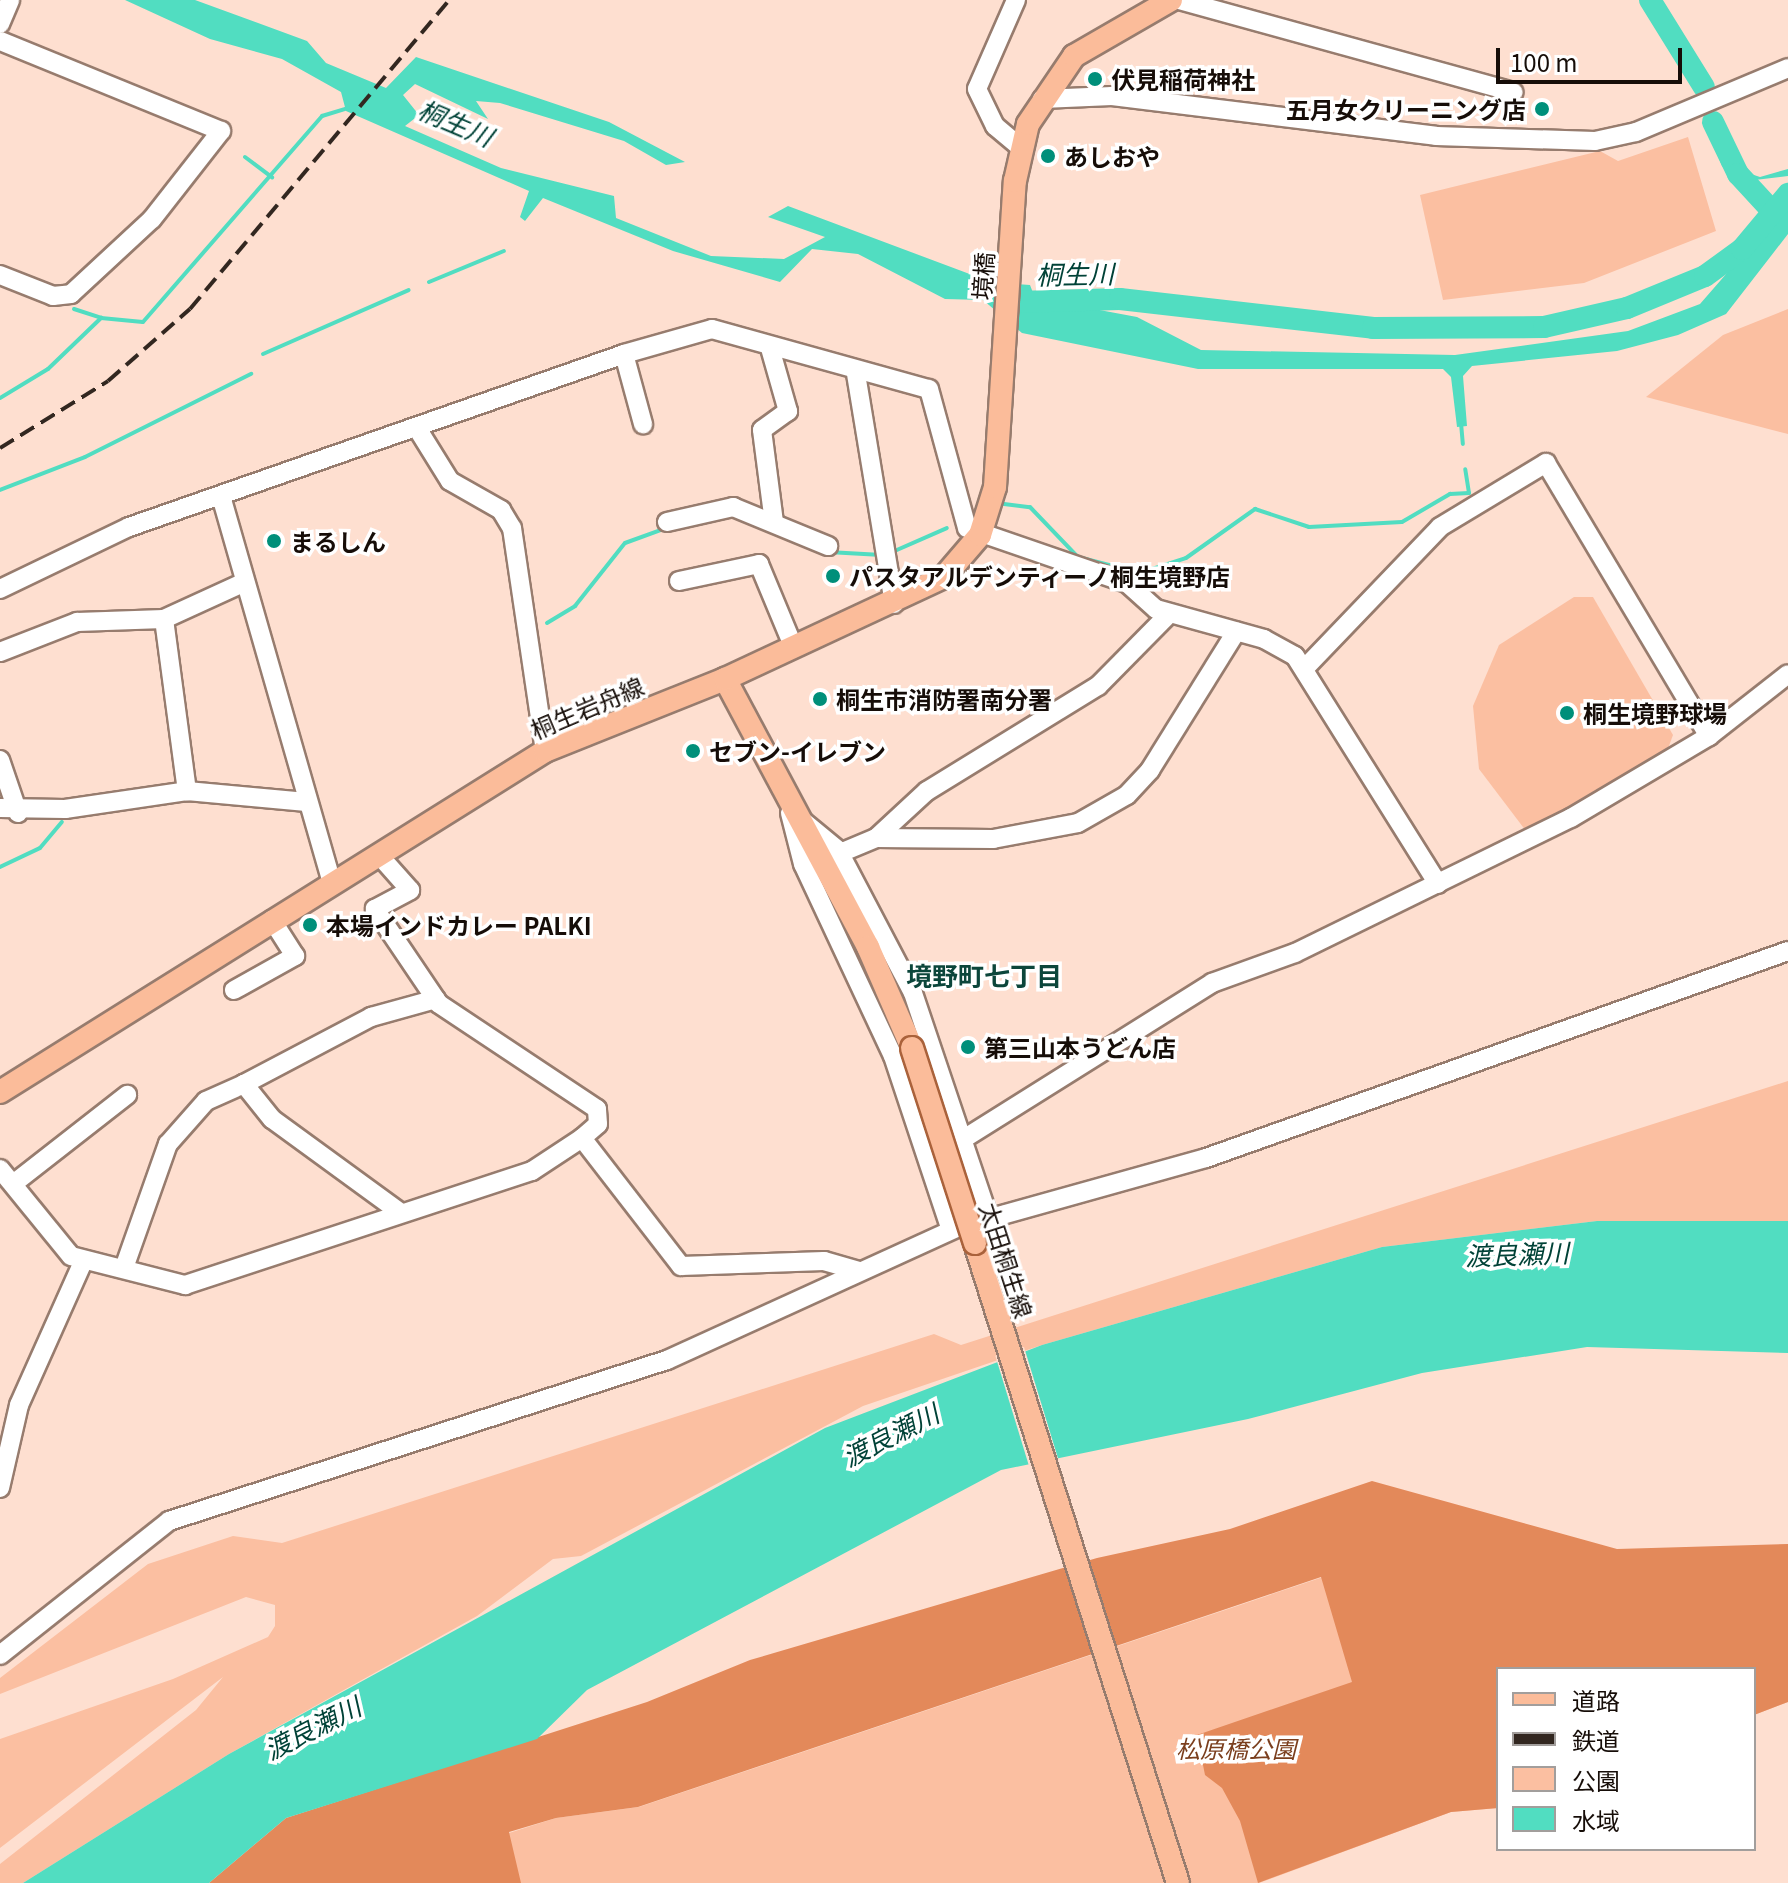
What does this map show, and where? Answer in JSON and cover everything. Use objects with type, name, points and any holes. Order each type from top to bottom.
[{"type":"main road","points":[[1021,148],[1042,99],[1074,56],[1171,0]]},
{"type":"main road","name":"境橋","points":[[1002,371],[1015,185],[1021,148]]},
{"type":"main road","name":"桐生岩舟線","points":[[0,1092],[545,751],[725,679],[894,604],[944,577],[980,535],[995,487],[1002,371]]},
{"type":"main road","name":"太田桐生線","points":[[725,679],[790,810],[822,861],[912,1048],[1178,1883]]},
{"type":"street","points":[[1016,0],[977,89],[995,126],[1021,148]]},
{"type":"street","points":[[1179,0],[1514,92]]},
{"type":"street","points":[[0,275],[53,296],[71,294],[152,219],[221,131],[1,41]]},
{"type":"street","points":[[1042,99],[1112,96],[1436,136],[1582,142],[1636,132],[1744,77],[1788,68]]},
{"type":"street","points":[[0,589],[129,527],[705,328],[933,394],[958,517],[980,535],[1127,583],[1169,614],[1283,647],[1305,668],[1438,884]]},
{"type":"street","points":[[770,348],[788,411],[762,430],[774,522]]},
{"type":"street","points":[[624,354],[643,424]]},
{"type":"street","points":[[856,374],[894,604]]},
{"type":"street","points":[[417,428],[450,481],[501,510],[512,528],[545,751]]},
{"type":"street","points":[[1305,668],[1440,527],[1546,463],[1709,736]]},
{"type":"street","points":[[221,496],[306,802],[332,883]]},
{"type":"street","points":[[667,522],[718,506],[774,522],[828,546]]},
{"type":"street","points":[[679,581],[759,564],[794,648]]},
{"type":"street","points":[[0,652],[77,622],[164,619],[245,582]]},
{"type":"street","points":[[822,861],[876,838],[950,775],[1098,686],[1169,614]]},
{"type":"street","points":[[164,619],[187,791]]},
{"type":"street","points":[[876,838],[993,839],[1078,823],[1127,795],[1150,770],[1236,632]]},
{"type":"street","points":[[965,1138],[1212,983],[1295,953],[1523,844],[1709,736],[1788,674]]},
{"type":"street","points":[[0,760],[9,810],[187,791],[306,802]]},
{"type":"street","points":[[0,1169],[83,1262],[124,1268],[185,1285],[532,1171],[582,1138],[598,1124],[597,1109],[436,999],[375,909],[410,890],[378,854]]},
{"type":"street","points":[[822,861],[851,873],[913,993],[965,1138],[987,1220],[1206,1158],[1788,951]]},
{"type":"street","points":[[0,1655],[169,1521],[667,1360],[954,1229],[822,861]]},
{"type":"street","points":[[234,990],[295,956],[272,920]]},
{"type":"street","points":[[124,1268],[168,1144],[206,1101],[371,1017],[436,999]]},
{"type":"street","points":[[244,1084],[272,1119],[401,1213]]},
{"type":"street","points":[[13,1184],[127,1095]]},
{"type":"street","points":[[582,1138],[681,1266],[824,1261],[860,1271]]},
{"type":"street","points":[[0,1488],[19,1405],[83,1262]]},
{"type":"green space","points":[[1688,137],[1716,231],[1584,283],[1443,300],[1420,195],[1600,151],[1618,161]]},
{"type":"green space","points":[[1788,309],[1788,434],[1646,397],[1723,335]]},
{"type":"green space","name":"桐生境野球場","points":[[1574,597],[1593,597],[1673,735],[1666,754],[1529,835],[1479,769],[1473,706],[1499,645]]},
{"type":"green space","points":[[1788,1081],[1788,1221],[1597,1221],[1382,1247],[1042,1345],[863,1406],[581,1556],[553,1559],[477,1616],[229,1754],[23,1883],[0,1883],[0,1864],[196,1710],[223,1677],[0,1848],[0,1739],[173,1679],[268,1637],[275,1626],[275,1605],[246,1597],[0,1694],[0,1678],[148,1564],[233,1536],[282,1543],[934,1334],[961,1345]]},
{"type":"green space","points":[[1372,1481],[1617,1549],[1788,1544],[1788,1702],[1756,1714],[1756,1667],[1496,1667],[1496,1808],[1451,1812],[1258,1883],[1240,1821],[1222,1788],[1205,1775],[1197,1735],[1352,1682],[1321,1577],[638,1807],[556,1818],[509,1832],[521,1883],[209,1883],[286,1818],[647,1702],[750,1660],[1097,1558],[1230,1529]]},
{"type":"green space","name":"松原橋公園","points":[[1332,1574],[1777,1584],[1788,1702],[1756,1714],[1756,1667],[1496,1667],[1496,1808],[1451,1812],[1259,1883],[465,1883],[509,1833],[556,1818],[639,1807]]},
{"type":"water","points":[[125,0],[195,0],[307,41],[326,63],[386,88],[416,57],[609,122],[685,162],[666,165],[624,141],[500,103],[476,101],[488,119],[415,84],[403,95],[419,115],[405,126],[501,168],[614,196],[616,218],[711,256],[784,259],[825,237],[768,217],[788,206],[991,282],[1030,285],[1035,298],[1137,317],[1201,350],[1455,355],[1628,331],[1700,304],[1788,203],[1788,234],[1726,314],[1678,335],[1617,351],[1472,366],[1463,376],[1467,426],[1457,427],[1451,377],[1443,369],[1198,369],[1022,333],[983,300],[945,299],[858,254],[812,249],[780,282],[673,251],[543,198],[525,221],[520,217],[529,191],[346,111],[341,92],[282,59],[210,39]]},
{"type":"water","points":[[1720,119],[1739,170],[1760,177],[1788,169],[1788,176],[1738,182],[1722,166],[1705,124]]},
{"type":"water","name":"渡良瀬川","points":[[1597,1221],[1788,1221],[1788,1353],[1587,1347],[1422,1373],[1248,1419],[1001,1470],[587,1690],[537,1739],[286,1818],[209,1883],[23,1883],[229,1754],[825,1428],[1042,1345],[1382,1247]]},
{"type":"pier","points":[[1024,1347],[1059,1463],[1031,1471],[995,1356]]},
{"type":"waterway","points":[[1650,0],[1704,87]]},
{"type":"waterway","name":"桐生川","points":[[0,398],[48,369],[101,318],[143,322],[322,116],[348,108]]},
{"type":"waterway","points":[[1713,122],[1738,174],[1772,211]]},
{"type":"waterway","points":[[245,157],[272,177]]},
{"type":"waterway","name":"桐生川","points":[[1015,302],[1120,299],[1373,328],[1544,327],[1627,308],[1705,276],[1742,249],[1788,194]]},
{"type":"waterway","points":[[429,282],[504,251]]},
{"type":"waterway","points":[[263,354],[409,290]]},
{"type":"waterway","points":[[74,309],[101,318]]},
{"type":"waterway","points":[[0,490],[85,457],[251,374]]},
{"type":"waterway","points":[[1461,423],[1463,444]]},
{"type":"waterway","points":[[1004,504],[1030,507],[1078,557],[1140,573],[1186,558],[1255,509],[1309,527],[1402,522],[1450,494],[1469,493],[1465,469]]},
{"type":"waterway","points":[[890,553],[947,528]]},
{"type":"waterway","points":[[547,623],[575,606],[625,543],[660,530]]},
{"type":"waterway","points":[[828,552],[882,555]]},
{"type":"waterway","points":[[0,867],[40,848],[62,822]]},
{"type":"railway","points":[[0,448],[108,381],[190,309],[449,0]]},
{"type":"place","name":"伏見稲荷神社","points":[[1095,79]]},
{"type":"place","name":"五月女クリーニング店","points":[[1542,109]]},
{"type":"place","name":"あしおや","points":[[1048,156]]},
{"type":"place","name":"まるしん","points":[[274,541]]},
{"type":"place","name":"パスタアルデンティーノ桐生境野店","points":[[833,576]]},
{"type":"place","name":"桐生市消防署南分署","points":[[820,699]]},
{"type":"place","name":"桐生境野球場","points":[[1567,713]]},
{"type":"place","name":"セブン-イレブン","points":[[693,751]]},
{"type":"place","name":"本場インドカレー PALKI","points":[[310,925]]},
{"type":"place","name":"第三山本うどん店","points":[[968,1047]]},
{"type":"district","name":"境野町七丁目","points":[[984,975]]}]
